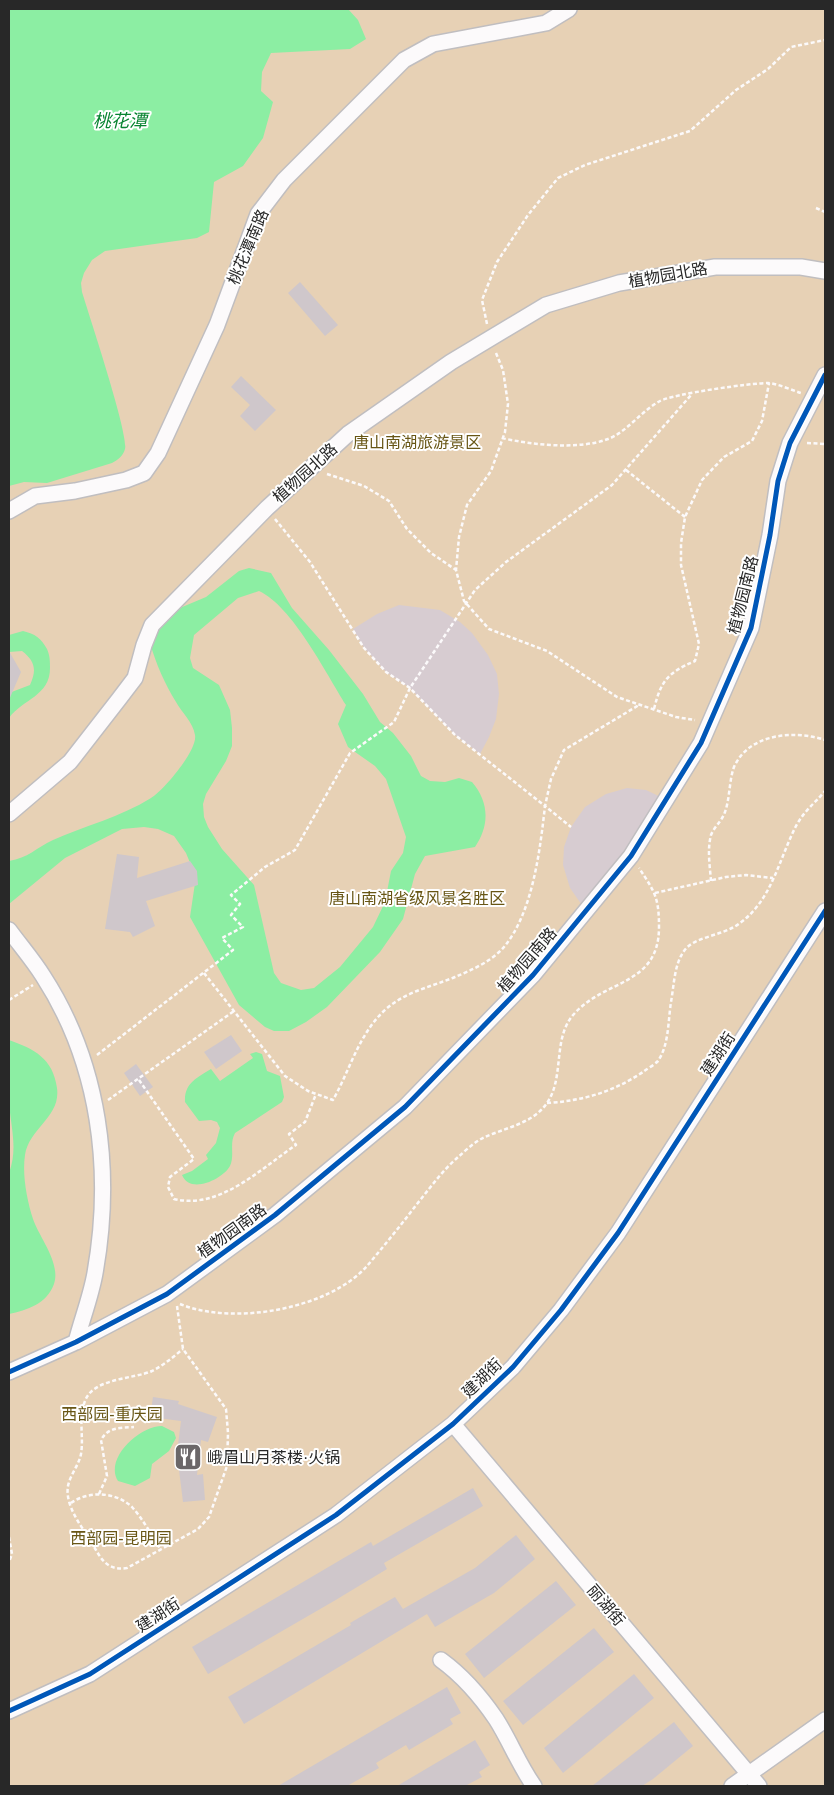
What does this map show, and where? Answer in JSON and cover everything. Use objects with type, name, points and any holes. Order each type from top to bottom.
[{"type":"street","name":"桃花潭南路","points":[[9,511],[35,496],[74,491],[126,480],[144,473],[158,452],[216,325],[258,214],[284,180],[404,60],[432,44],[546,23],[569,9]]},
{"type":"street","name":"植物园北路","points":[[9,814],[70,762],[135,678],[144,645],[152,625],[267,508],[348,434],[451,362],[546,305],[620,283],[714,267],[801,267],[825,271]]},
{"type":"street","name":"植物园南路","points":[[9,1372],[76,1342],[167,1294],[275,1216],[405,1107],[533,975],[631,856],[701,743],[751,628],[770,535],[778,481],[790,443],[825,376]]},
{"type":"street","name":"建湖街","points":[[9,1711],[90,1674],[328,1521],[453,1424],[513,1367],[561,1310],[618,1233],[825,911]]},
{"type":"street","points":[[9,930],[45,978],[85,1063],[96,1107],[101,1151],[102,1227],[95,1274],[76,1342]]},
{"type":"street","name":"丽湖街","points":[[453,1424],[759,1786]]},
{"type":"street","points":[[441,1660],[460,1674],[496,1720],[523,1771],[534,1786]]},
{"type":"street","points":[[732,1786],[825,1720]]},
{"type":"path","points":[[709,722],[676,717],[617,697],[547,650],[489,629],[464,601],[456,570],[459,537],[467,505],[491,471],[502,438],[508,404],[503,370],[490,338],[482,300],[497,262],[528,215],[558,178],[585,165],[690,131],[736,90],[768,69],[791,47],[825,40]]},
{"type":"path","points":[[816,208],[825,212]]},
{"type":"path","points":[[502,438],[517,441],[586,445],[609,439],[642,411],[662,400],[737,386],[769,383],[813,396]]},
{"type":"path","points":[[654,710],[660,685],[679,668],[695,661],[699,644],[681,565],[681,544],[685,517],[702,480],[724,456],[752,441],[762,421],[769,383]]},
{"type":"path","points":[[85,1063],[233,950],[222,938],[243,927],[230,915],[240,904],[232,895],[252,876],[295,850],[350,753],[394,722],[410,688],[475,590],[506,562],[612,484],[692,394]]},
{"type":"path","points":[[311,468],[364,486],[389,501],[407,529],[431,553],[456,570]]},
{"type":"path","points":[[626,470],[685,517]]},
{"type":"path","points":[[267,508],[310,562],[364,648],[386,672],[410,688],[455,734],[571,827]]},
{"type":"path","points":[[204,973],[285,1076],[316,1094],[334,1100],[355,1051],[386,1009],[420,988],[454,978],[481,964],[503,948],[519,922],[528,895],[538,862],[545,806],[551,779],[564,750],[639,705]]},
{"type":"path","points":[[712,882],[709,852],[711,834],[724,814],[734,768],[743,753],[764,740],[783,735],[810,736],[825,740]]},
{"type":"path","points":[[547,1104],[571,1102],[600,1095],[633,1078],[657,1062],[665,1046],[677,968],[684,951],[695,941],[719,935],[741,923],[760,904],[774,878],[796,826],[806,810],[825,791]]},
{"type":"path","points":[[183,1349],[167,1362],[150,1372],[115,1380],[99,1387],[85,1398],[80,1417],[81,1453],[68,1486],[76,1518],[106,1564],[115,1570],[127,1568],[198,1529],[209,1517],[226,1466],[228,1433],[226,1409],[183,1349],[176,1302],[194,1310],[241,1315],[289,1306],[340,1288],[356,1279],[455,1160],[480,1140],[521,1123],[547,1104],[554,1086],[566,1024],[575,1012],[593,999],[650,964],[657,950],[659,904],[631,856]]},
{"type":"path","points":[[654,893],[746,875],[774,878]]},
{"type":"path","points":[[9,1000],[45,978]]},
{"type":"path","points":[[96,1107],[139,1080],[234,1011]]},
{"type":"path","points":[[139,1080],[194,1159],[170,1177],[168,1187],[174,1199],[190,1203],[204,1201],[226,1192],[296,1145],[289,1134],[304,1122],[316,1094]]},
{"type":"path","points":[[99,1494],[107,1476],[101,1440],[111,1430],[134,1427]]},
{"type":"path","points":[[71,1503],[82,1496],[99,1494],[120,1500],[131,1506],[161,1550]]},
{"type":"path","points":[[9,1537],[12,1554],[9,1562]]},
{"type":"green space","name":"唐山南湖旅游景区","points":[[9,9],[825,9],[825,1786],[9,1786]]},
{"type":"shaded area","points":[[399,605],[440,610],[460,622],[472,633],[488,655],[497,674],[499,694],[496,719],[480,754],[455,735],[410,688],[386,672],[364,648],[353,629],[377,614]]},
{"type":"shaded area","points":[[627,788],[646,790],[667,800],[586,911],[570,888],[563,865],[564,847],[571,827],[585,807],[606,794]]},
{"type":"water","name":"桃花潭","points":[[9,9],[348,9],[358,20],[366,39],[350,49],[271,53],[262,72],[261,91],[273,102],[263,138],[243,166],[214,182],[209,232],[197,238],[105,251],[92,260],[84,273],[81,283],[82,292],[115,399],[125,439],[125,449],[120,458],[112,463],[47,483],[24,482],[9,486]]},
{"type":"water","points":[[249,568],[271,573],[292,608],[329,650],[363,694],[380,722],[393,733],[411,756],[421,776],[430,781],[445,782],[459,778],[472,782],[482,798],[486,814],[480,839],[475,847],[425,856],[415,874],[403,919],[380,952],[327,1007],[289,1031],[274,1031],[265,1027],[239,1005],[190,917],[195,883],[193,870],[186,853],[174,836],[158,829],[144,827],[122,829],[65,858],[9,904],[9,861],[27,855],[53,840],[139,805],[156,794],[186,760],[194,742],[194,730],[165,681],[150,643],[168,613],[206,597],[239,571]],"holes":[[[259,591],[271,599],[296,625],[346,705],[338,724],[348,747],[375,766],[386,779],[406,837],[403,853],[391,871],[385,902],[373,927],[340,967],[314,988],[301,990],[281,983],[274,973],[254,885],[222,849],[204,817],[203,804],[206,794],[226,761],[232,746],[232,728],[230,710],[219,685],[193,668],[190,658],[194,635],[238,598]]]},
{"type":"water","points":[[23,631],[37,637],[47,649],[50,661],[49,677],[41,691],[9,718],[9,693],[30,685],[34,675],[34,666],[30,658],[22,651],[9,652],[9,635]]},
{"type":"water","points":[[9,1040],[34,1051],[47,1062],[55,1078],[57,1098],[50,1115],[32,1137],[24,1163],[29,1204],[33,1219],[55,1268],[54,1284],[47,1297],[36,1305],[9,1314],[9,1173],[12,1164],[13,1138],[8,1095]]},
{"type":"water","points":[[256,1052],[262,1054],[267,1071],[280,1076],[284,1097],[282,1102],[235,1133],[232,1141],[230,1166],[221,1176],[199,1184],[192,1184],[186,1181],[182,1175],[192,1171],[208,1159],[206,1155],[216,1143],[220,1128],[217,1122],[211,1120],[199,1121],[185,1102],[185,1095],[189,1086],[196,1078],[211,1069],[220,1081],[253,1058],[250,1054]]},
{"type":"water","points":[[162,1426],[174,1432],[176,1438],[169,1451],[152,1464],[150,1478],[135,1486],[118,1481],[115,1472],[116,1463],[126,1445],[143,1431]]},
{"type":"building","points":[[300,282],[338,325],[325,336],[288,293]]},
{"type":"building","points":[[241,376],[276,410],[255,431],[240,416],[250,405],[231,387]]},
{"type":"building","points":[[9,651],[21,672],[9,700]]},
{"type":"building","points":[[117,854],[139,857],[137,878],[190,861],[197,871],[198,885],[146,901],[155,926],[133,937],[130,932],[105,929]]},
{"type":"building","points":[[231,1035],[242,1051],[216,1069],[204,1052]]},
{"type":"building","points":[[136,1064],[153,1087],[140,1096],[124,1073]]},
{"type":"building","points":[[153,1397],[179,1401],[178,1404],[217,1417],[208,1442],[201,1440],[197,1475],[203,1474],[205,1500],[183,1502],[179,1470],[175,1469],[181,1421],[150,1417]]},
{"type":"building","points":[[473,1488],[483,1506],[384,1563],[387,1569],[208,1674],[192,1647],[371,1542],[373,1546]]},
{"type":"building","points":[[516,1535],[535,1559],[494,1593],[435,1627],[427,1614],[244,1724],[228,1697],[395,1597],[403,1609],[475,1568]]},
{"type":"building","points":[[556,1581],[576,1605],[484,1678],[465,1654]]},
{"type":"building","points":[[594,1628],[614,1652],[523,1725],[503,1701]]},
{"type":"building","points":[[634,1674],[654,1698],[563,1773],[544,1748]]},
{"type":"building","points":[[447,1687],[461,1713],[450,1719],[453,1724],[409,1750],[406,1745],[376,1763],[379,1768],[347,1786],[278,1786]]},
{"type":"building","points":[[674,1722],[693,1746],[653,1779],[642,1786],[592,1786]]},
{"type":"building","points":[[475,1740],[490,1765],[479,1772],[482,1777],[465,1786],[397,1786]]},
{"type":"cycle path","points":[[9,1372],[76,1342],[167,1294],[275,1215],[405,1107],[533,975],[631,856],[701,743],[751,628],[770,535],[778,481],[790,443],[825,375]]},
{"type":"cycle path","points":[[9,1711],[90,1674],[336,1515],[453,1424],[513,1367],[561,1310],[618,1233],[825,911]]},
{"type":"place","name":"峨眉山月茶楼·火锅","points":[[188,1457]]},
{"type":"park label","name":"唐山南湖省级风景名胜区","points":[[417,898]]},
{"type":"park label","name":"西部园-重庆园","points":[[112,1414]]},
{"type":"park label","name":"西部园-昆明园","points":[[121,1538]]}]
